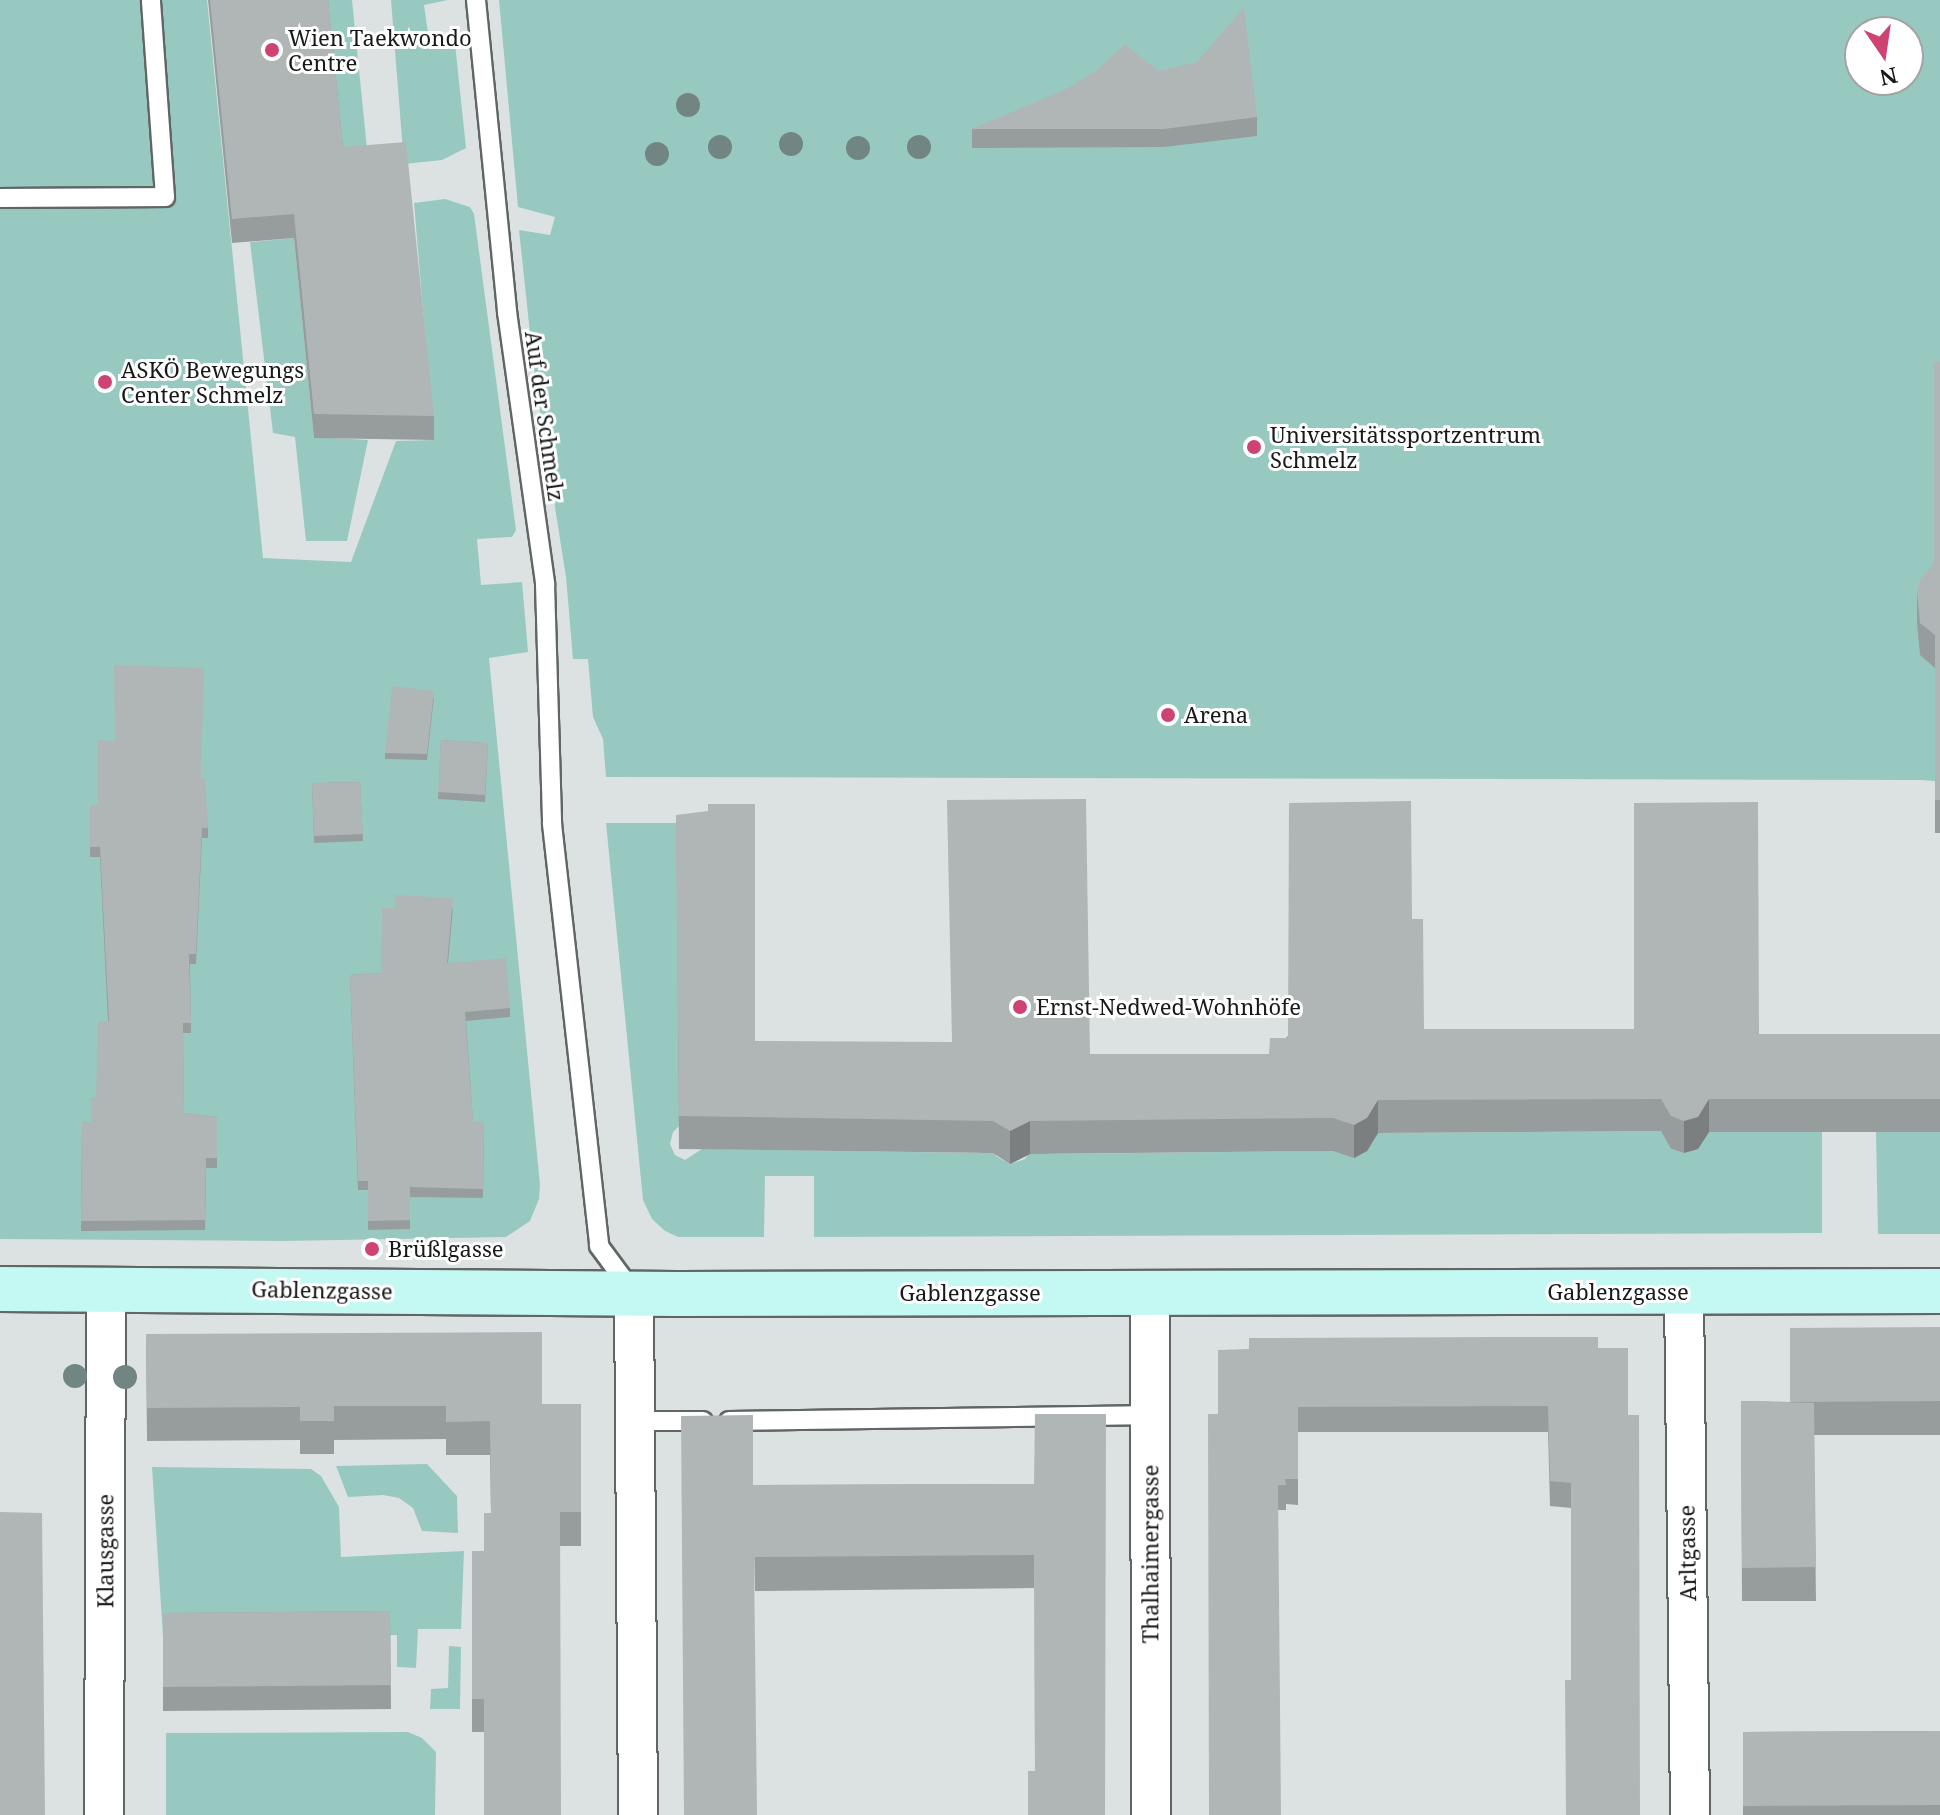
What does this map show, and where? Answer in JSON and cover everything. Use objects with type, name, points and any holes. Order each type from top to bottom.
[{"type":"main road","name":"Gablenzgasse","points":[[0,1289],[634,1294],[1940,1291]]},
{"type":"street","name":"Klausgasse","points":[[104,1815],[106,1288]]},
{"type":"street","name":"Arltgasse","points":[[1684,1292],[1690,1815]]},
{"type":"street","name":"Thalhaimergasse","points":[[1150,1293],[1151,1815]]},
{"type":"street","points":[[634,1294],[638,1815]]},
{"type":"lane","points":[[0,198],[165,197],[151,0]]},
{"type":"lane","name":"Auf der Schmelz","points":[[476,0],[507,312],[545,584],[548,759],[554,839],[599,1246],[634,1294]]},
{"type":"lane","points":[[637,1421],[1150,1415]]},
{"type":"green space","points":[[0,0],[207,0],[263,558],[351,562],[396,441],[434,440],[414,203],[445,199],[470,207],[474,214],[516,530],[512,537],[477,539],[481,585],[522,582],[528,652],[489,658],[540,1185],[539,1199],[530,1221],[506,1237],[283,1241],[0,1239]]},
{"type":"green space","points":[[326,0],[352,0],[369,169],[343,171]]},
{"type":"green space","points":[[391,0],[448,0],[424,5],[428,33],[454,34],[466,148],[442,160],[404,164]]},
{"type":"green space","name":"Universitätssportzentrum Schmelz","points":[[499,0],[1940,0],[1940,833],[1935,781],[1921,780],[606,777],[603,739],[593,717],[588,659],[573,659],[566,577],[535,380],[519,230],[550,235],[555,217],[518,207]]},
{"type":"green space","points":[[294,238],[314,437],[368,440],[347,541],[306,541],[295,437],[273,433],[250,242]]},
{"type":"green space","points":[[606,823],[676,823],[679,1126],[673,1132],[670,1144],[675,1155],[685,1160],[702,1149],[978,1153],[994,1148],[996,1156],[1010,1164],[1025,1159],[1032,1149],[1050,1154],[1312,1151],[1374,1133],[1663,1131],[1671,1149],[1684,1153],[1698,1149],[1705,1132],[1822,1131],[1822,1233],[814,1237],[814,1176],[765,1176],[764,1237],[678,1237],[665,1231],[652,1219],[643,1200]]},
{"type":"green space","points":[[1876,1132],[1940,1132],[1940,1234],[1878,1234]]},
{"type":"green space","points":[[427,1464],[457,1496],[458,1533],[422,1531],[413,1508],[399,1498],[383,1495],[348,1497],[336,1466]]},
{"type":"green space","points":[[152,1467],[311,1469],[321,1476],[339,1507],[341,1557],[464,1551],[461,1629],[418,1629],[416,1668],[397,1667],[397,1635],[163,1637]]},
{"type":"green space","points":[[449,1646],[461,1647],[460,1709],[430,1709],[431,1689],[448,1688]]},
{"type":"green space","points":[[408,1732],[422,1738],[436,1752],[435,1815],[166,1815],[166,1733]]},
{"type":"building","points":[[210,0],[328,0],[343,147],[406,142],[434,416],[314,414],[294,214],[232,219]]},
{"type":"building","points":[[1244,7],[1257,117],[1164,129],[972,129],[1066,89],[1097,70],[1125,44],[1158,71],[1197,62]]},
{"type":"building","points":[[1934,362],[1940,362],[1940,800],[1935,800],[1935,635],[1920,623],[1917,591],[1920,579],[1934,564]]},
{"type":"building","points":[[114,665],[204,668],[201,779],[205,778],[208,828],[202,828],[196,954],[189,954],[191,1023],[183,1023],[184,1113],[217,1117],[217,1158],[206,1158],[205,1220],[81,1221],[82,1122],[91,1123],[91,1097],[96,1097],[98,1021],[109,1021],[100,847],[90,847],[90,805],[98,805],[98,740],[115,741]]},
{"type":"building","points":[[392,686],[434,691],[427,754],[385,753]]},
{"type":"building","points":[[441,740],[488,743],[485,795],[438,792]]},
{"type":"building","points":[[360,782],[363,834],[314,836],[312,783]]},
{"type":"building","name":"Ernst-Nedwed-Wohnhöfe","points":[[1086,799],[1090,1054],[1269,1054],[1270,1038],[1288,1038],[1289,803],[1411,801],[1412,919],[1423,919],[1424,1029],[1634,1029],[1634,803],[1758,802],[1759,1034],[1940,1034],[1940,1099],[1709,1099],[1698,1117],[1684,1121],[1671,1116],[1661,1099],[1378,1100],[1367,1118],[1354,1125],[1333,1118],[1030,1121],[1010,1131],[993,1121],[679,1116],[676,815],[708,811],[708,804],[755,804],[755,1041],[952,1042],[947,800]]},
{"type":"building","points":[[395,895],[453,898],[447,963],[506,958],[510,1008],[465,1012],[473,1121],[484,1121],[483,1189],[410,1187],[410,1220],[368,1221],[368,1181],[358,1181],[350,975],[381,973],[382,908],[395,908]]},
{"type":"building","points":[[1940,1327],[1940,1401],[1790,1402],[1790,1328]]},
{"type":"building","points":[[542,1332],[542,1404],[581,1404],[581,1512],[560,1512],[561,1815],[484,1815],[484,1699],[472,1699],[472,1551],[484,1551],[484,1513],[491,1513],[490,1421],[446,1422],[446,1406],[334,1406],[334,1421],[300,1421],[300,1407],[147,1408],[146,1334]]},
{"type":"building","points":[[1598,1337],[1598,1348],[1628,1348],[1628,1415],[1639,1415],[1640,1815],[1566,1815],[1565,1680],[1571,1680],[1571,1483],[1550,1481],[1548,1406],[1298,1407],[1298,1479],[1285,1479],[1286,1485],[1278,1485],[1281,1815],[1209,1815],[1208,1414],[1218,1414],[1218,1350],[1249,1349],[1249,1338]]},
{"type":"building","points":[[1741,1401],[1814,1403],[1816,1567],[1742,1568]]},
{"type":"building","points":[[1035,1414],[1106,1414],[1105,1815],[1028,1815],[1028,1771],[1035,1771],[1034,1555],[754,1557],[757,1815],[684,1815],[681,1416],[753,1415],[753,1485],[1034,1484]]},
{"type":"building","points":[[0,1512],[42,1513],[45,1815],[0,1815]]},
{"type":"building","points":[[390,1611],[391,1685],[163,1687],[163,1613]]},
{"type":"building","points":[[1940,1731],[1940,1805],[1743,1806],[1743,1732]]},
{"type":"place","name":"Wien Taekwondo Centre","points":[[272,50]]},
{"type":"place","name":"ASKÖ Bewegungs Center Schmelz","points":[[105,382]]},
{"type":"place","name":"Universitätssportzentrum Schmelz","points":[[1254,447]]},
{"type":"place","name":"Arena","points":[[1168,715]]},
{"type":"place","name":"Ernst-Nedwed-Wohnhöfe","points":[[1020,1007]]},
{"type":"place","name":"Brüßlgasse","points":[[372,1249]]}]
